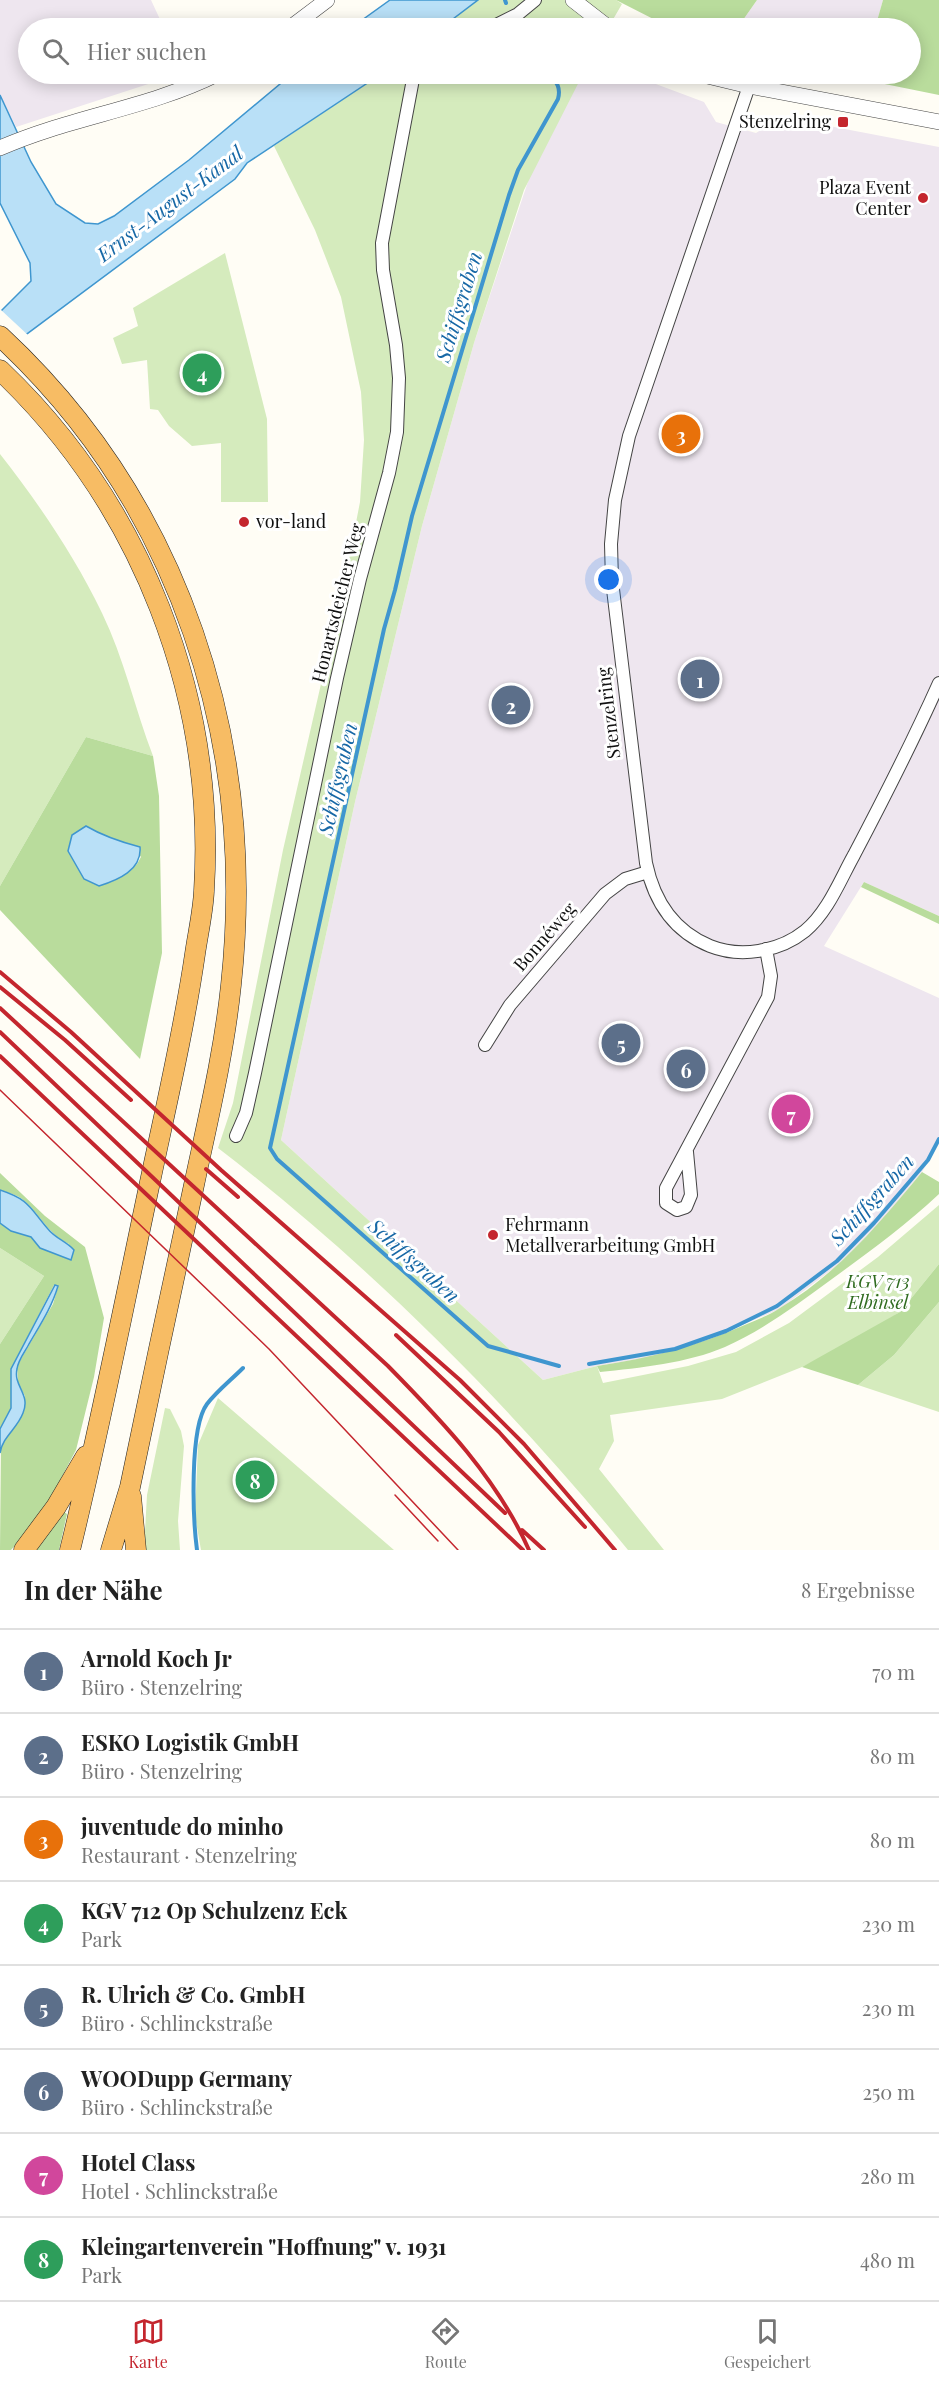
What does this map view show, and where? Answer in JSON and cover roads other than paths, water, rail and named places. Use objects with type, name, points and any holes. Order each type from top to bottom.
[{"type":"highway","points":[[0,336],[27,361],[63,401],[89,434],[135,503],[185,606],[204,662],[229,786],[234,844],[236,920],[232,975],[219,1063],[130,1487],[111,1550]]},
{"type":"highway","points":[[4,374],[46,419],[102,494],[123,528],[157,600],[176,652],[199,746],[206,838],[204,896],[188,1001],[70,1550]]},
{"type":"highway","points":[[24,1550],[56,1507],[94,1441]]},
{"type":"highway","points":[[130,1487],[136,1550]]},
{"type":"street","points":[[303,18],[327,0]]},
{"type":"street","points":[[510,18],[535,0]]},
{"type":"street","points":[[573,0],[596,18]]},
{"type":"street","points":[[0,148],[22,138],[197,84]]},
{"type":"street","name":"Honartsdeicher Weg","points":[[236,1136],[246,1113],[337,678],[360,579],[395,448],[399,378],[394,330],[383,270],[382,243],[412,84]]},
{"type":"street","points":[[741,84],[939,122]]},
{"type":"street","name":"Stenzelring","points":[[749,86],[629,436],[615,500],[611,543],[612,581],[648,872],[654,893],[675,925],[704,944],[724,951],[746,953],[783,944],[801,933],[823,910],[894,778],[939,683]]},
{"type":"street","name":"Bonnéweg","points":[[485,1045],[510,1005],[605,894],[625,879],[648,872]]},
{"type":"street","points":[[687,1152],[768,997],[771,976],[766,949]]},
{"type":"water","points":[[390,0],[478,0],[454,18],[365,18]]},
{"type":"water","name":"Ernst-August-Kanal","points":[[280,84],[366,84],[247,163],[235,179],[0,354],[0,312],[31,281],[30,263],[0,203],[0,95],[31,162],[56,204],[85,223],[98,224],[114,216],[189,160]]},
{"type":"water","points":[[86,826],[99,833],[140,847],[140,855],[133,868],[114,881],[99,886],[84,879],[68,851],[72,835]]},
{"type":"water","points":[[0,1190],[23,1201],[51,1232],[71,1247],[74,1250],[71,1260],[40,1248],[31,1237],[11,1231],[0,1223]]},
{"type":"water","points":[[55,1285],[58,1286],[45,1316],[20,1359],[16,1375],[24,1395],[25,1406],[0,1453],[0,1429],[11,1408],[11,1369]]},
{"type":"waterway","name":"Schiffsgraben","points":[[557,84],[558,99],[518,170],[509,195],[412,516],[384,629],[270,1148],[277,1159],[488,1346],[559,1366]]},
{"type":"waterway","name":"Schiffsgraben","points":[[589,1364],[675,1349],[726,1331],[777,1306],[837,1261],[874,1223],[928,1160],[939,1139]]},
{"type":"waterway","points":[[197,1550],[194,1475],[197,1433],[201,1416],[211,1399],[243,1368]]},
{"type":"tram line","points":[[0,1090],[269,1349],[458,1550]]},
{"type":"tram line","points":[[395,1495],[438,1541]]},
{"type":"railway","points":[[0,972],[71,1032],[221,1170],[460,1380],[524,1444],[615,1550]]},
{"type":"railway","points":[[0,987],[65,1040],[131,1100]]},
{"type":"railway","points":[[0,1008],[409,1387],[485,1475],[516,1524],[529,1550]]},
{"type":"railway","points":[[0,1032],[505,1513]]},
{"type":"railway","points":[[0,1056],[523,1550]]},
{"type":"railway","points":[[206,1169],[238,1197]]},
{"type":"railway","points":[[396,1335],[499,1432],[585,1527]]},
{"type":"railway","points":[[522,1530],[544,1550]]},
{"type":"place","name":"Stenzelring","points":[[843,122]]},
{"type":"place","name":"Plaza Event Center","points":[[923,198]]},
{"type":"place","name":"KGV 712 Op Schulzenz Eck","points":[[202,373]]},
{"type":"place","name":"juventude do minho","points":[[681,434]]},
{"type":"place","name":"vor-land","points":[[244,522]]},
{"type":"place","name":"Arnold Koch Jr","points":[[700,679]]},
{"type":"place","name":"ESKO Logistik GmbH","points":[[511,705]]},
{"type":"place","name":"R. Ulrich & Co. GmbH","points":[[621,1043]]},
{"type":"place","name":"WOODupp Germany","points":[[686,1069]]},
{"type":"place","name":"Hotel Class","points":[[791,1114]]},
{"type":"place","name":"Fehrmann Metallverarbeitung GmbH","points":[[493,1235]]},
{"type":"place","name":"Kleingartenverein \"Hoffnung\" v. 1931","points":[[255,1480]]},
{"type":"park label","name":"KGV 713 Elbinsel","points":[[878,1292]]}]
